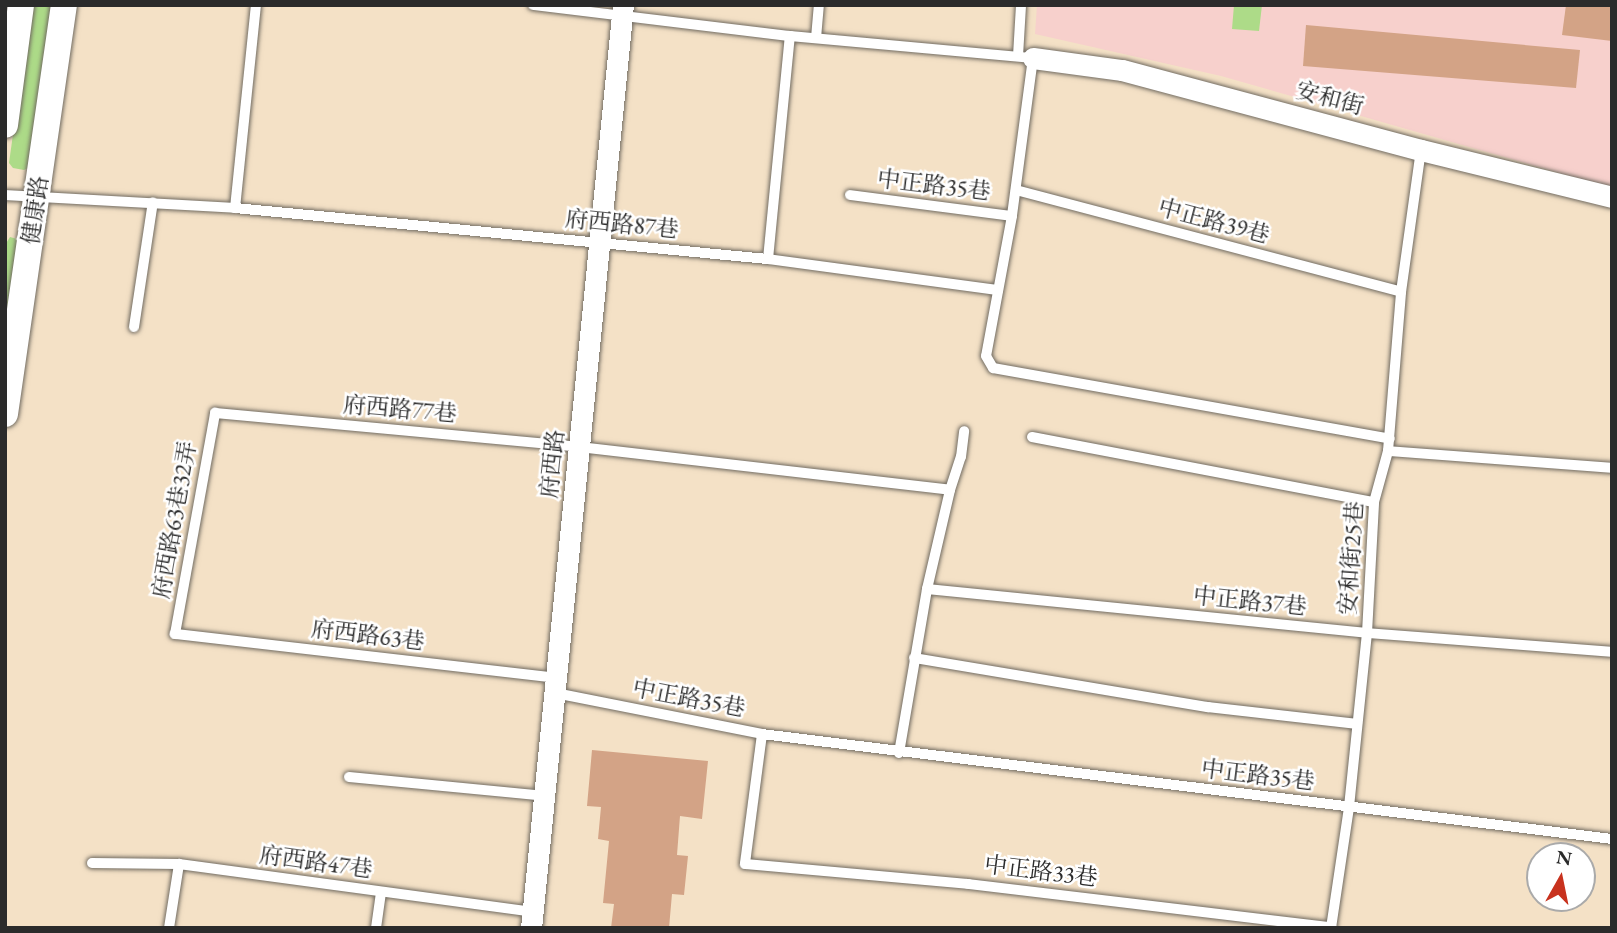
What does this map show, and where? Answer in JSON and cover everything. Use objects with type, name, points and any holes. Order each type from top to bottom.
[{"type":"street","points":[[5,125],[21,5]]},
{"type":"street","name":"健康路","points":[[5,414],[64,5]]},
{"type":"street","name":"府西路","points":[[532,920],[623,11]]},
{"type":"street","name":"安和街","points":[[1026,57],[1122,71],[1612,197]]},
{"type":"lane","points":[[235,208],[256,5]]},
{"type":"lane","points":[[533,5],[623,11],[790,36],[1026,57]]},
{"type":"lane","points":[[817,38],[818,5]]},
{"type":"lane","points":[[1021,5],[1026,57],[1016,190],[986,356],[993,368],[1390,439]]},
{"type":"lane","points":[[768,259],[790,36]]},
{"type":"lane","name":"安和街25巷","points":[[1331,928],[1349,807],[1367,633],[1374,502],[1390,439],[1401,292],[1421,150]]},
{"type":"lane","name":"中正路39巷","points":[[1016,190],[1401,292]]},
{"type":"lane","name":"府西路87巷","points":[[5,195],[235,208],[768,259],[998,290]]},
{"type":"lane","name":"中正路35巷","points":[[850,195],[1012,216]]},
{"type":"lane","points":[[134,327],[153,202]]},
{"type":"lane","name":"府西路77巷","points":[[215,413],[580,447],[950,490]]},
{"type":"lane","name":"府西路63巷32弄","points":[[175,634],[215,413]]},
{"type":"lane","points":[[899,753],[927,589],[950,490],[961,457],[964,431]]},
{"type":"lane","points":[[1032,437],[1374,502]]},
{"type":"lane","points":[[1388,451],[1612,468]]},
{"type":"lane","name":"中正路37巷","points":[[927,589],[1367,633],[1612,652]]},
{"type":"lane","name":"府西路63巷","points":[[175,634],[556,685]]},
{"type":"lane","points":[[914,658],[1208,708],[1357,724]]},
{"type":"lane","name":"中正路35巷","points":[[556,685],[762,734],[1612,839]]},
{"type":"lane","name":"中正路33巷","points":[[762,734],[745,863],[968,884],[1331,928]]},
{"type":"lane","points":[[349,777],[545,796]]},
{"type":"lane","name":"府西路47巷","points":[[92,863],[180,864],[381,892],[532,920]]},
{"type":"lane","points":[[169,928],[180,864]]},
{"type":"lane","points":[[376,928],[381,892]]},
{"type":"shaded area","points":[[1037,5],[1612,5],[1612,188],[1221,76],[1035,34]]},
{"type":"green space","points":[[31,5],[52,5],[28,168],[24,170],[13,168],[9,163]]},
{"type":"green space","points":[[1234,5],[1262,5],[1259,31],[1232,29]]},
{"type":"green space","points":[[10,237],[17,239],[5,338],[5,245]]},
{"type":"building","points":[[1566,5],[1612,5],[1612,41],[1562,35]]},
{"type":"building","points":[[1306,25],[1580,50],[1576,88],[1303,66]]},
{"type":"building","points":[[592,750],[708,761],[702,819],[680,816],[677,855],[688,856],[684,895],[672,894],[669,928],[611,928],[614,904],[603,903],[609,841],[598,839],[601,807],[587,806]]}]
